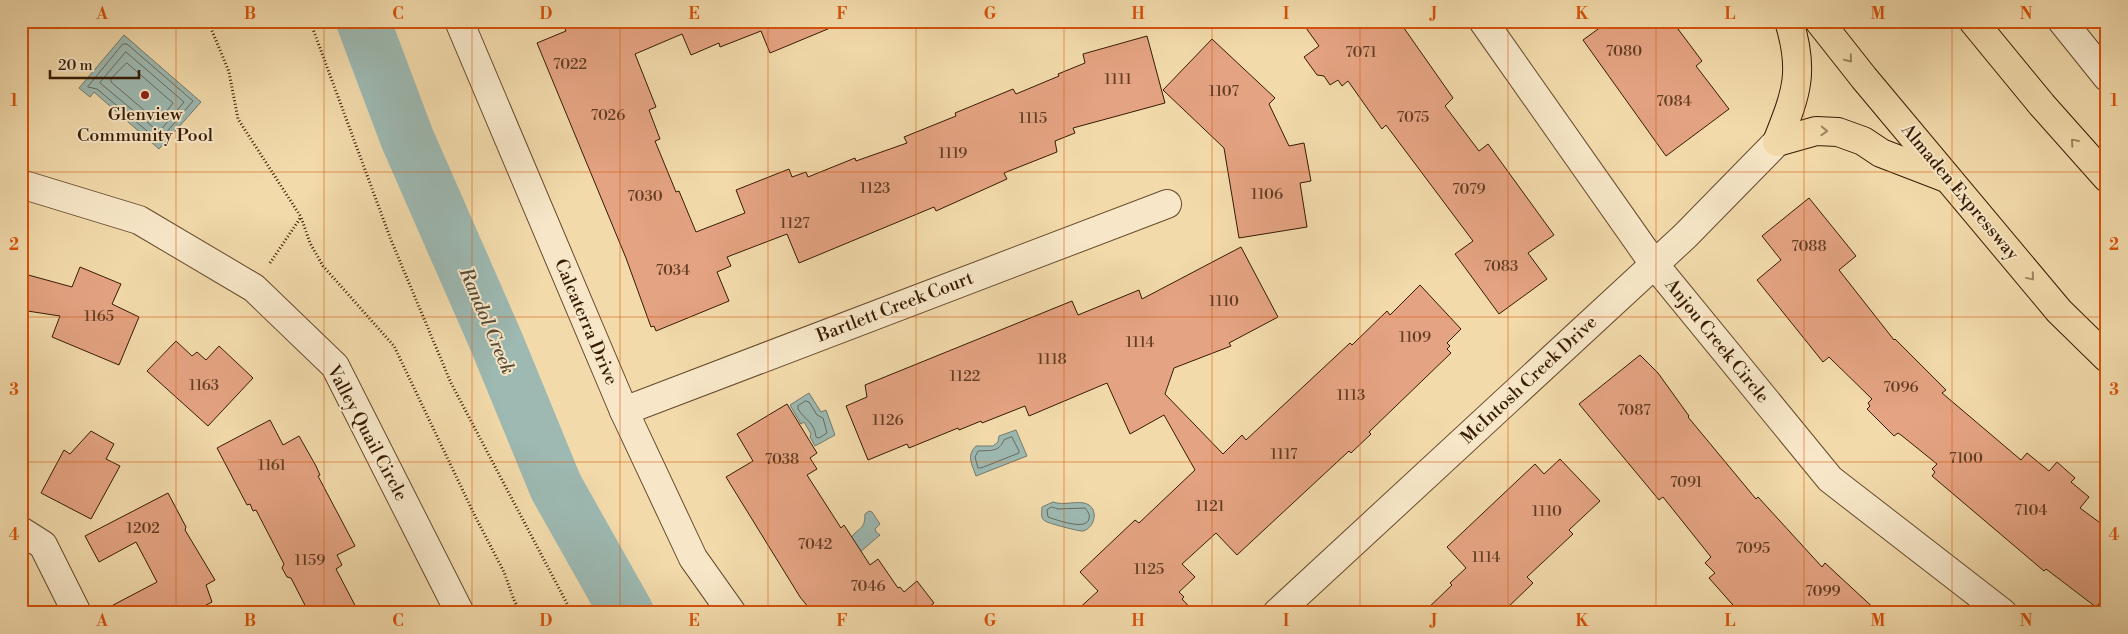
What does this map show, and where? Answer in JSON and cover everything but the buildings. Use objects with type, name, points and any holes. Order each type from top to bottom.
[{"type":"main road","points":[[1777,142],[1791,108],[1797,85],[1799,61],[1789,21]]},
{"type":"main road","name":"Almaden Expressway","points":[[1819,21],[2059,311],[2107,358]]},
{"type":"main road","points":[[1973,21],[2042,106],[2107,178]]},
{"type":"main road","points":[[1777,142],[1816,131],[1838,132],[1863,140],[1881,153],[1949,180]]},
{"type":"street","name":"Calcaterra Drive","points":[[460,21],[624,411],[693,558],[732,613]]},
{"type":"street","name":"Anjou Creek Circle","points":[[1483,21],[1654,264],[1830,479],[2002,613]]},
{"type":"street","points":[[2062,21],[2104,68]]},
{"type":"street","name":"McIntosh Creek Drive","points":[[1277,613],[1685,236],[1777,142]]},
{"type":"street","name":"Valley Quail Circle","points":[[21,184],[139,220],[254,288],[335,366],[460,613]]},
{"type":"street","name":"Bartlett Creek Court","points":[[624,411],[1167,204]]},
{"type":"street","points":[[21,531],[43,545],[77,613]]},
{"type":"path","points":[[208,21],[229,72],[238,119],[300,217],[310,243],[323,266],[394,346],[475,516],[504,572],[521,613]]},
{"type":"path","points":[[310,21],[391,240],[451,383],[572,613]]},
{"type":"path","points":[[270,263],[300,217]]},
{"type":"water","name":"Glenview Community Pool","points":[[124,35],[201,102],[159,149],[94,92],[90,97],[79,88]]},
{"type":"water","points":[[809,393],[821,412],[826,410],[835,435],[815,446],[804,422],[801,424],[790,405]]},
{"type":"water","points":[[1016,430],[1027,456],[976,476],[971,453],[976,446],[993,446],[998,442],[999,436]]},
{"type":"water","points":[[1053,502],[1084,503],[1091,506],[1094,514],[1093,522],[1087,529],[1081,531],[1043,520],[1042,507]]},
{"type":"water","points":[[869,511],[872,512],[880,524],[875,529],[880,535],[860,552],[851,538],[864,523],[865,514]]},
{"type":"waterway","name":"Randol Creek","points":[[363,21],[407,138],[496,341],[556,487],[627,613]]},
{"type":"place","name":"Glenview Community Pool","points":[[145,95]]}]
